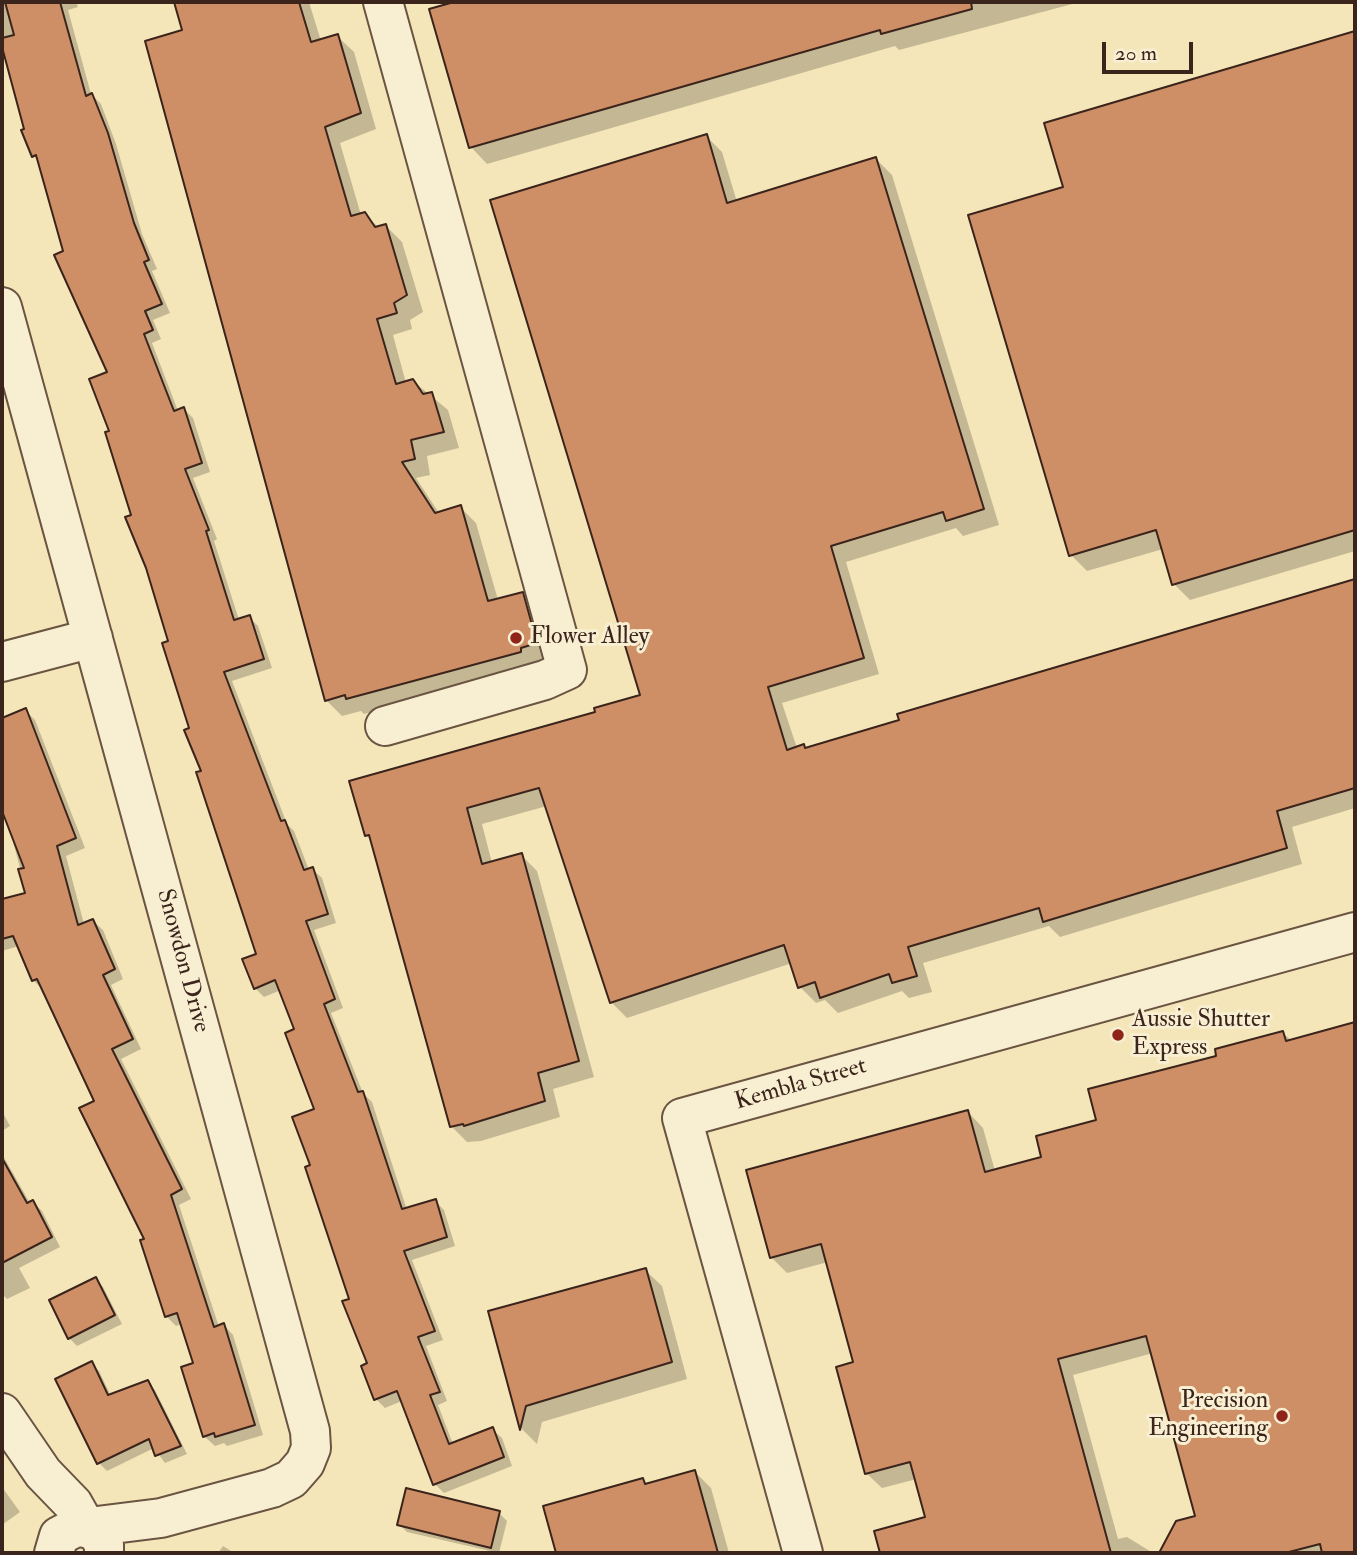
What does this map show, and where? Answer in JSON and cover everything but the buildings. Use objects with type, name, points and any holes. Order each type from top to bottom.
[{"type":"street","points":[[383,2],[567,670],[545,680],[385,726]]},
{"type":"street","name":"Snowdon Drive","points":[[2,307],[310,1430],[311,1448],[306,1464],[291,1479],[272,1488],[74,1543]]},
{"type":"street","points":[[2,662],[93,638]]},
{"type":"street","name":"Kembla Street","points":[[803,1553],[682,1118],[1355,932]]},
{"type":"street","points":[[2,1413],[43,1474],[73,1504],[74,1543]]},
{"type":"place","name":"Flower Alley","points":[[516,638]]},
{"type":"place","name":"Aussie Shutter Express","points":[[1118,1035]]},
{"type":"place","name":"Precision Engineering","points":[[1282,1416]]}]
